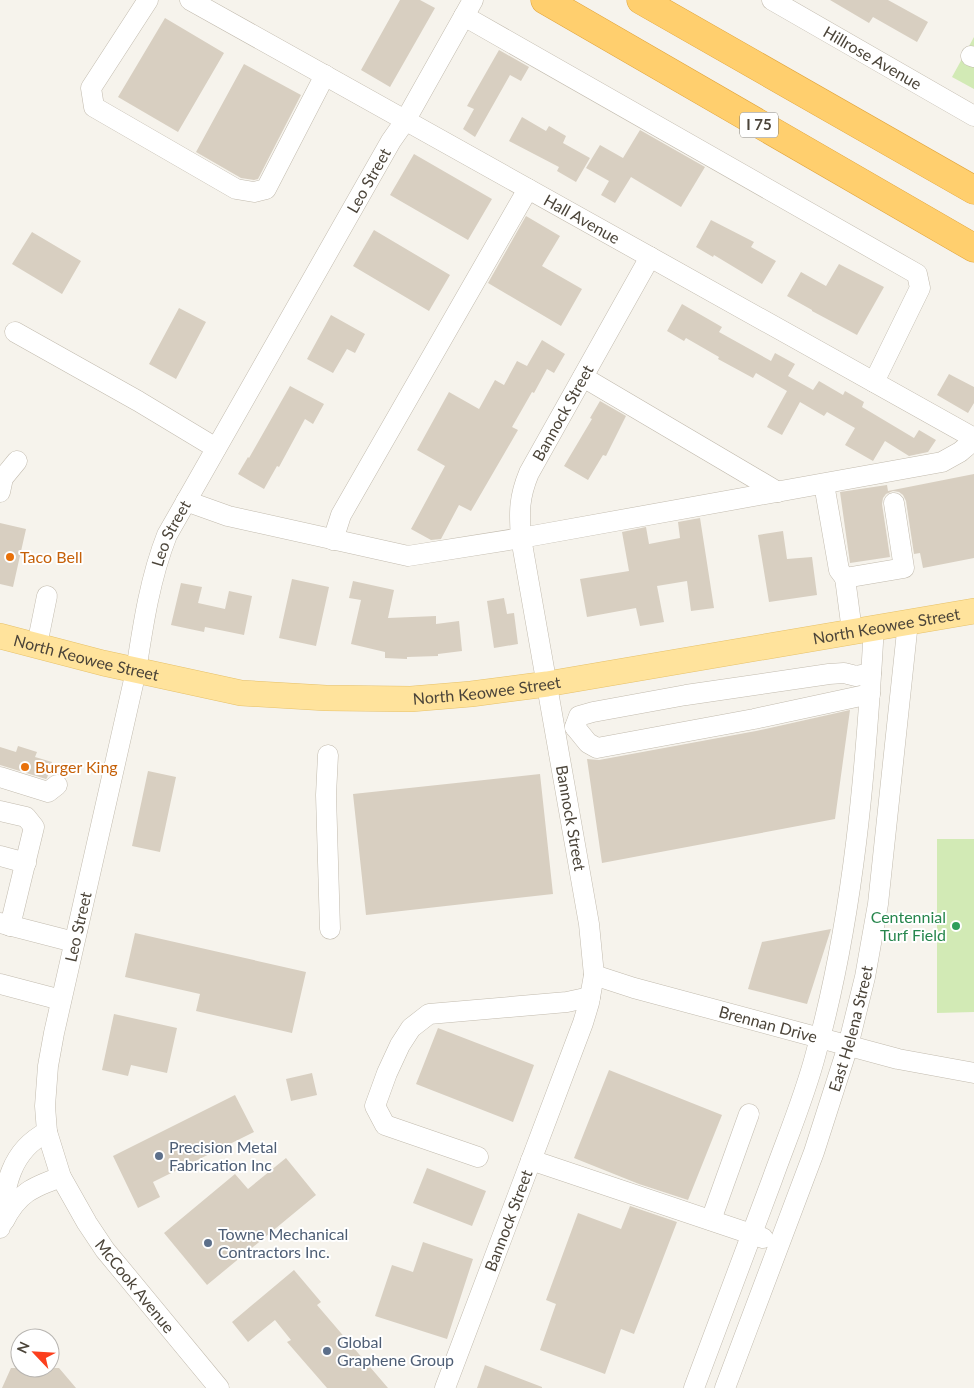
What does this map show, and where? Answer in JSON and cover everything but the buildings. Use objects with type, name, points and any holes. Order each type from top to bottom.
[{"type":"highway","name":"I 75","points":[[545,0],[974,248]]},
{"type":"highway","points":[[641,0],[974,190]]},
{"type":"main road","name":"North Keowee Street","points":[[0,636],[102,664],[241,692],[344,698],[411,699],[463,695],[547,684],[974,610]]},
{"type":"street","points":[[148,0],[91,88],[94,107],[236,189],[254,192],[266,189],[325,75]]},
{"type":"street","name":"Hall Avenue","points":[[190,0],[974,439]]},
{"type":"street","name":"Hillrose Avenue","points":[[772,0],[974,116]]},
{"type":"street","points":[[468,8],[917,274],[920,288],[874,382]]},
{"type":"street","name":"Leo Street","points":[[61,1177],[47,1132],[44,1106],[48,1066],[61,1000],[136,671],[145,615],[159,555],[167,535],[186,501],[468,8]]},
{"type":"street","points":[[333,540],[341,515],[528,189]]},
{"type":"street","name":"Bannock Street","points":[[445,1388],[583,1023],[594,974],[565,728],[547,684],[521,538],[518,512],[522,489],[529,473],[650,257]]},
{"type":"street","points":[[15,332],[216,448]]},
{"type":"street","points":[[583,377],[778,492]]},
{"type":"street","points":[[186,501],[228,516],[408,556],[521,538],[942,462],[960,452],[974,439]]},
{"type":"street","points":[[0,492],[3,478],[17,461]]},
{"type":"street","name":"East Helena Street","points":[[694,1388],[798,1109],[820,1038],[839,963],[849,900],[871,684],[863,628],[845,578],[839,570],[824,484]]},
{"type":"street","points":[[845,578],[904,568],[894,503]]},
{"type":"street","points":[[37,645],[47,596]]},
{"type":"street","name":"East Helena Street","points":[[725,1388],[814,1152],[848,1046],[865,977],[878,904],[908,622]]},
{"type":"street","points":[[871,684],[856,676],[844,673],[829,674],[686,695],[593,712],[579,716],[565,728],[597,748],[763,717],[871,684],[901,685]]},
{"type":"street","points":[[328,755],[326,795],[330,929]]},
{"type":"street","points":[[0,777],[48,792],[57,785]]},
{"type":"street","points":[[0,811],[26,817],[34,827],[26,863],[5,924],[74,942]]},
{"type":"street","points":[[858,823],[887,826]]},
{"type":"street","points":[[0,856],[26,863]]},
{"type":"street","name":"Brennan Drive","points":[[594,974],[634,988],[848,1046],[898,1059],[974,1073]]},
{"type":"street","points":[[0,984],[61,1000]]},
{"type":"street","points":[[478,1157],[385,1125],[375,1106],[390,1066],[411,1028],[429,1014],[567,1002],[590,997]]},
{"type":"street","points":[[711,1220],[749,1114]]},
{"type":"street","points":[[0,1229],[5,1195],[13,1166],[26,1146],[47,1132]]},
{"type":"street","points":[[531,1160],[752,1234],[779,1245]]},
{"type":"street","points":[[0,1229],[10,1209],[22,1196],[35,1187],[61,1177]]},
{"type":"street","name":"McCook Avenue","points":[[61,1177],[105,1250],[219,1388]]},
{"type":"green space","points":[[974,37],[974,89],[952,77]]},
{"type":"green space","name":"Centennial Turf Field","points":[[937,839],[974,839],[974,1012],[937,1013]]},
{"type":"place","name":"Taco Bell","points":[[10,557]]},
{"type":"place","name":"Burger King","points":[[25,767]]},
{"type":"place","name":"Centennial Turf Field","points":[[956,926]]},
{"type":"place","name":"Precision Metal Fabrication Inc","points":[[159,1156]]},
{"type":"place","name":"Towne Mechanical Contractors Inc.","points":[[208,1243]]},
{"type":"place","name":"Global Graphene Group","points":[[327,1351]]}]
